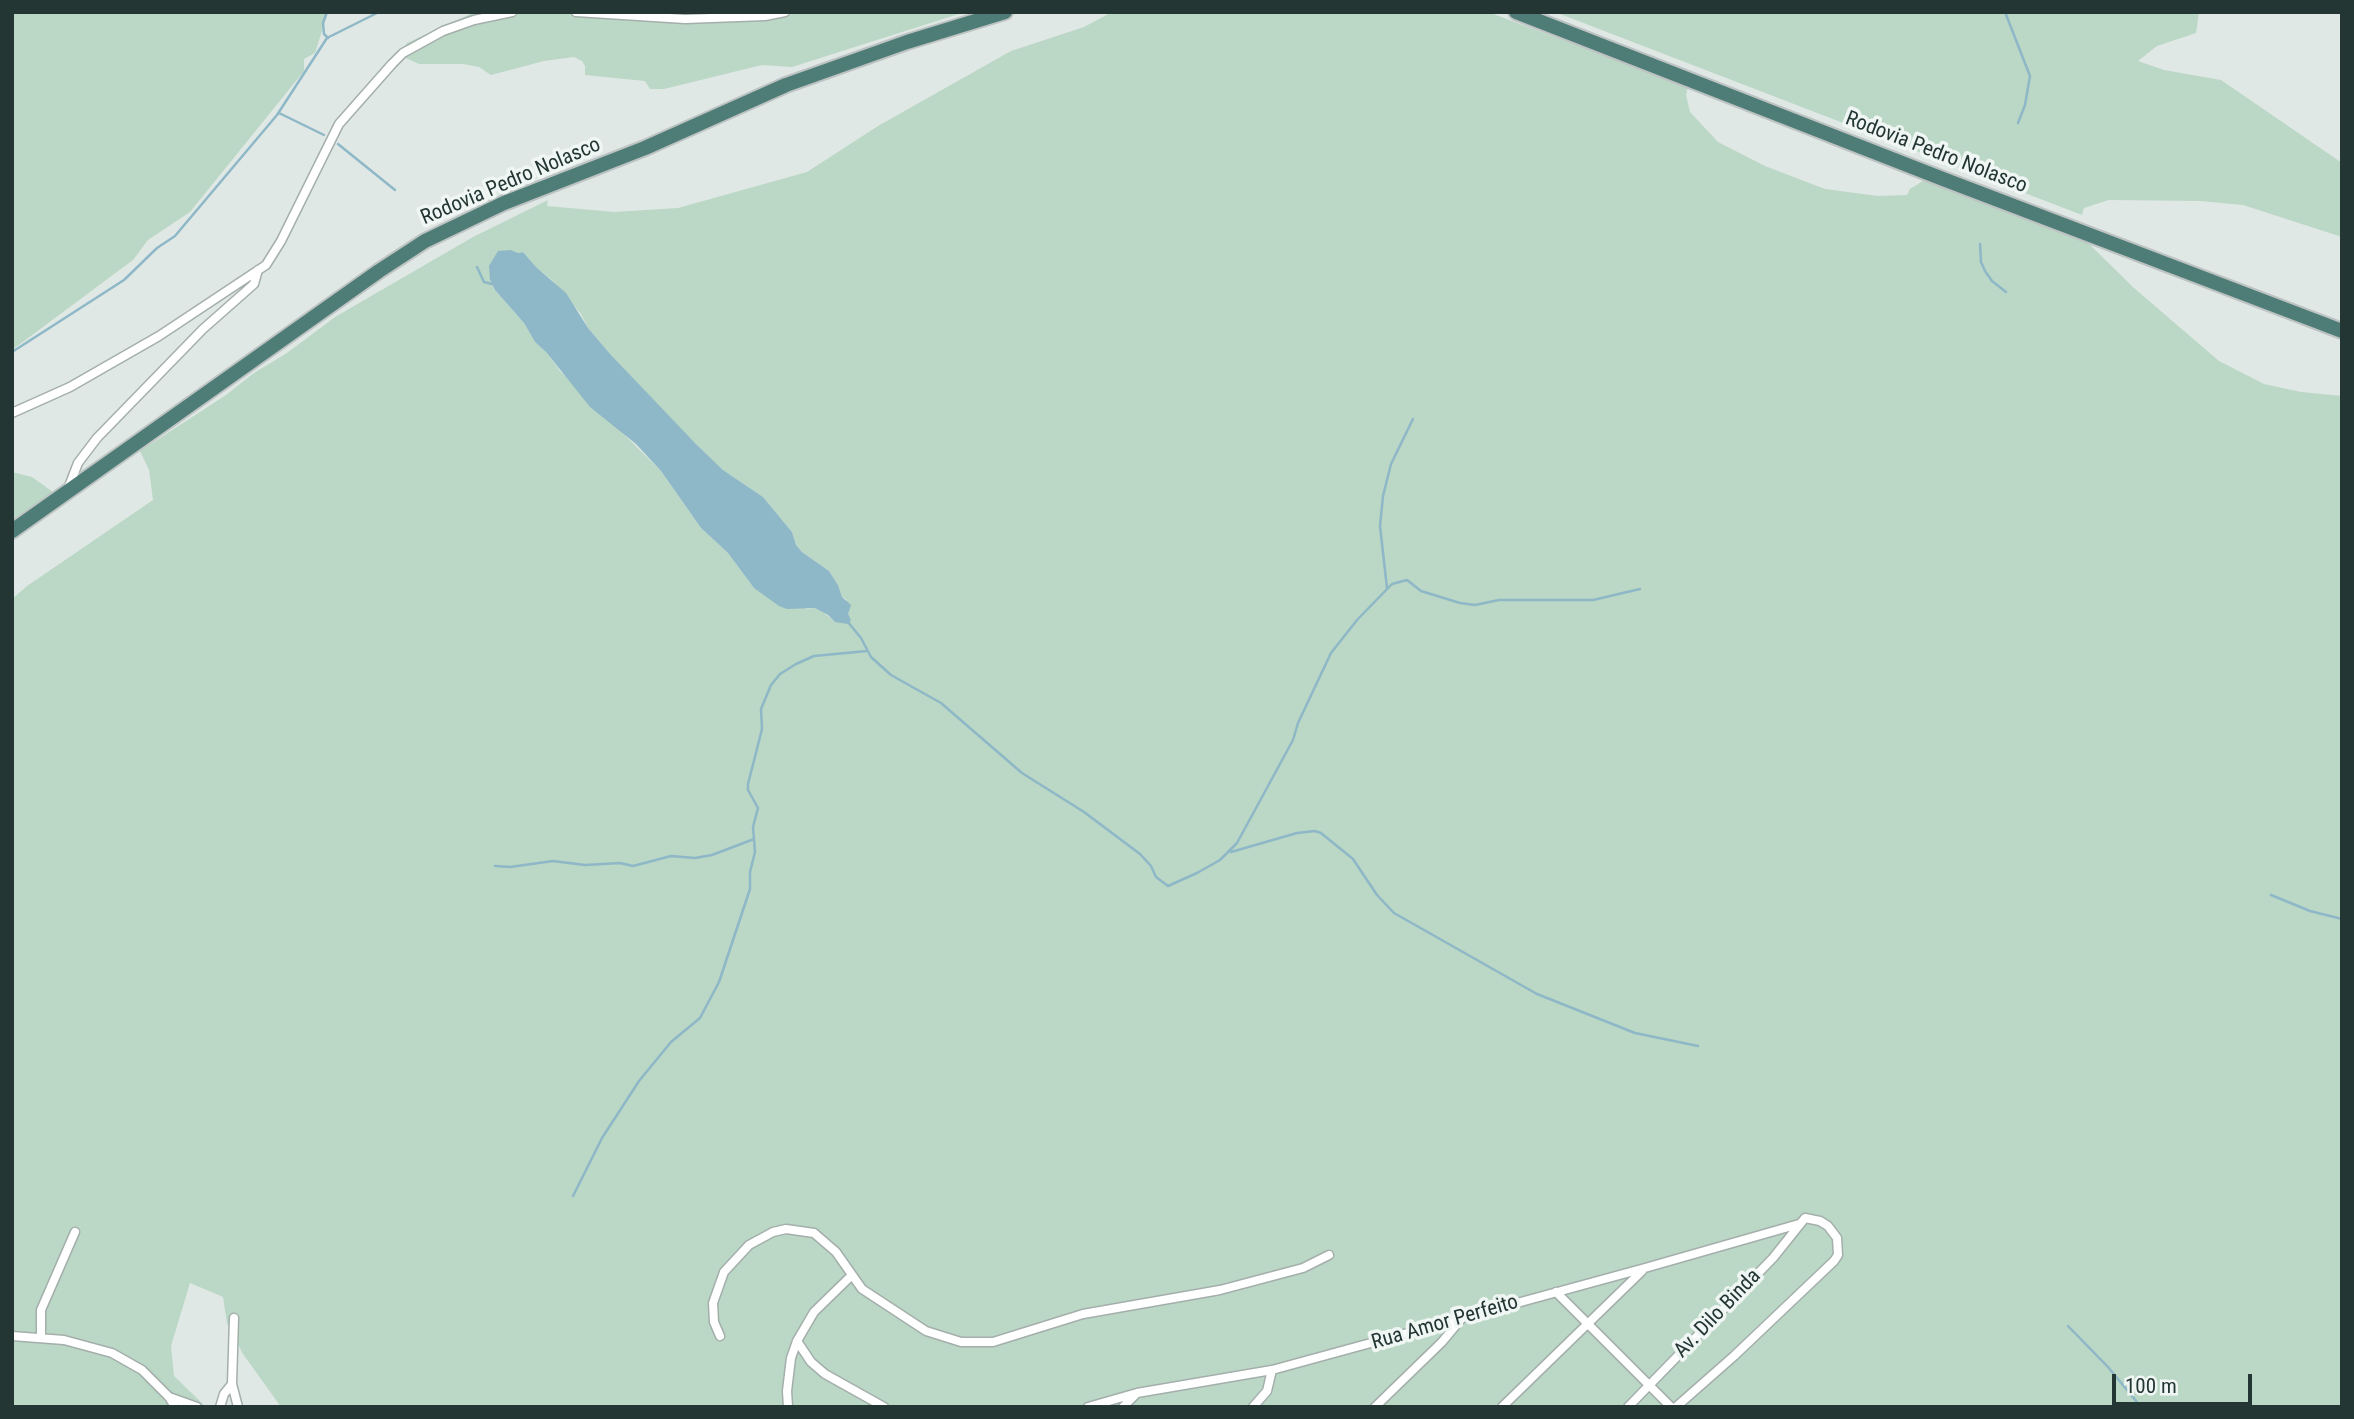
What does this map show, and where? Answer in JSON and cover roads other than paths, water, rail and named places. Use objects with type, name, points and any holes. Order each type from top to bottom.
[{"type":"highway","name":"Rodovia Pedro Nolasco","points":[[12,531],[379,271],[425,242],[504,203],[645,148],[786,85],[907,42],[1005,12]]},
{"type":"highway","name":"Rodovia Pedro Nolasco","points":[[1516,12],[2342,331]]},
{"type":"street","points":[[12,413],[70,387],[148,342],[258,270],[272,257],[339,124],[393,64],[415,46],[457,25],[512,12]]},
{"type":"street","points":[[576,12],[685,19],[765,16],[785,12]]},
{"type":"street","points":[[68,492],[78,463],[97,438],[203,329],[254,284],[258,270]]},
{"type":"street","name":"Av. Dilo Binda","points":[[1628,1407],[1773,1258],[1802,1221],[1820,1221],[1833,1232],[1839,1248],[1834,1261],[1734,1356],[1674,1407]]},
{"type":"street","name":"Rua Amor Perfeito","points":[[1088,1407],[1137,1393],[1272,1370],[1645,1268],[1802,1221]]},
{"type":"street","points":[[720,1336],[714,1322],[713,1303],[724,1272],[749,1245],[773,1232],[786,1229],[814,1233],[836,1252],[862,1289],[926,1331],[961,1342],[993,1342],[1083,1314],[1220,1290],[1303,1269],[1329,1255]]},
{"type":"street","points":[[41,1338],[41,1310],[75,1232]]},
{"type":"street","points":[[1502,1407],[1645,1268]]},
{"type":"street","points":[[788,1407],[791,1358],[797,1341],[814,1312],[851,1276]]},
{"type":"street","points":[[1556,1292],[1674,1407]]},
{"type":"street","points":[[234,1318],[232,1384],[238,1407]]},
{"type":"street","points":[[1375,1407],[1442,1342],[1462,1318]]},
{"type":"street","points":[[12,1336],[64,1340],[112,1353],[142,1370],[169,1396],[175,1407]]},
{"type":"street","points":[[797,1341],[811,1362],[825,1374],[884,1407]]},
{"type":"street","points":[[1253,1407],[1267,1391],[1272,1370]]},
{"type":"street","points":[[220,1407],[224,1394],[232,1384]]},
{"type":"street","points":[[1123,1407],[1137,1393]]},
{"type":"street","points":[[169,1396],[197,1407]]},
{"type":"water","points":[[498,251],[523,252],[566,293],[588,328],[611,355],[695,443],[723,470],[763,497],[792,532],[796,545],[802,552],[829,571],[842,597],[851,605],[848,614],[851,620],[848,624],[835,622],[815,608],[787,609],[779,606],[754,588],[728,553],[701,528],[661,471],[636,444],[590,407],[495,290],[490,280],[489,266]]},
{"type":"waterway","points":[[327,12],[323,23],[324,34],[328,38]]},
{"type":"waterway","points":[[12,352],[124,280],[157,248],[175,236],[277,115],[327,38],[379,12]]},
{"type":"waterway","points":[[2005,12],[2030,76],[2025,105],[2018,123]]},
{"type":"waterway","points":[[279,113],[324,135]]},
{"type":"waterway","points":[[338,144],[395,190]]},
{"type":"waterway","points":[[1980,244],[1981,262],[1985,271],[1992,281],[2006,292]]},
{"type":"waterway","points":[[477,267],[484,282],[492,284]]},
{"type":"waterway","points":[[1387,588],[1380,526],[1383,496],[1391,464],[1413,419]]},
{"type":"waterway","points":[[847,621],[861,638],[871,657],[891,675],[941,703],[1022,773],[1084,812],[1140,854],[1151,866],[1156,877],[1168,886],[1220,860],[1237,843],[1293,740],[1298,723],[1331,653],[1357,620],[1392,584],[1407,580],[1421,591],[1475,605],[1499,600],[1593,600],[1640,589]]},
{"type":"waterway","points":[[573,1196],[602,1138],[639,1081],[671,1042],[700,1018],[719,982],[750,889],[750,872],[755,852],[753,827],[758,808],[748,790],[748,784],[762,729],[761,709],[771,685],[780,674],[814,656],[867,651]]},
{"type":"waterway","points":[[1231,852],[1297,833],[1321,833],[1353,859],[1377,895],[1394,913],[1537,994],[1635,1033],[1698,1046]]},
{"type":"waterway","points":[[495,866],[510,867],[553,861],[585,865],[620,863],[633,866],[671,856],[695,858],[712,855],[754,839]]},
{"type":"waterway","points":[[2271,895],[2310,911],[2342,919]]},
{"type":"waterway","points":[[2068,1326],[2108,1367],[2141,1407]]}]
